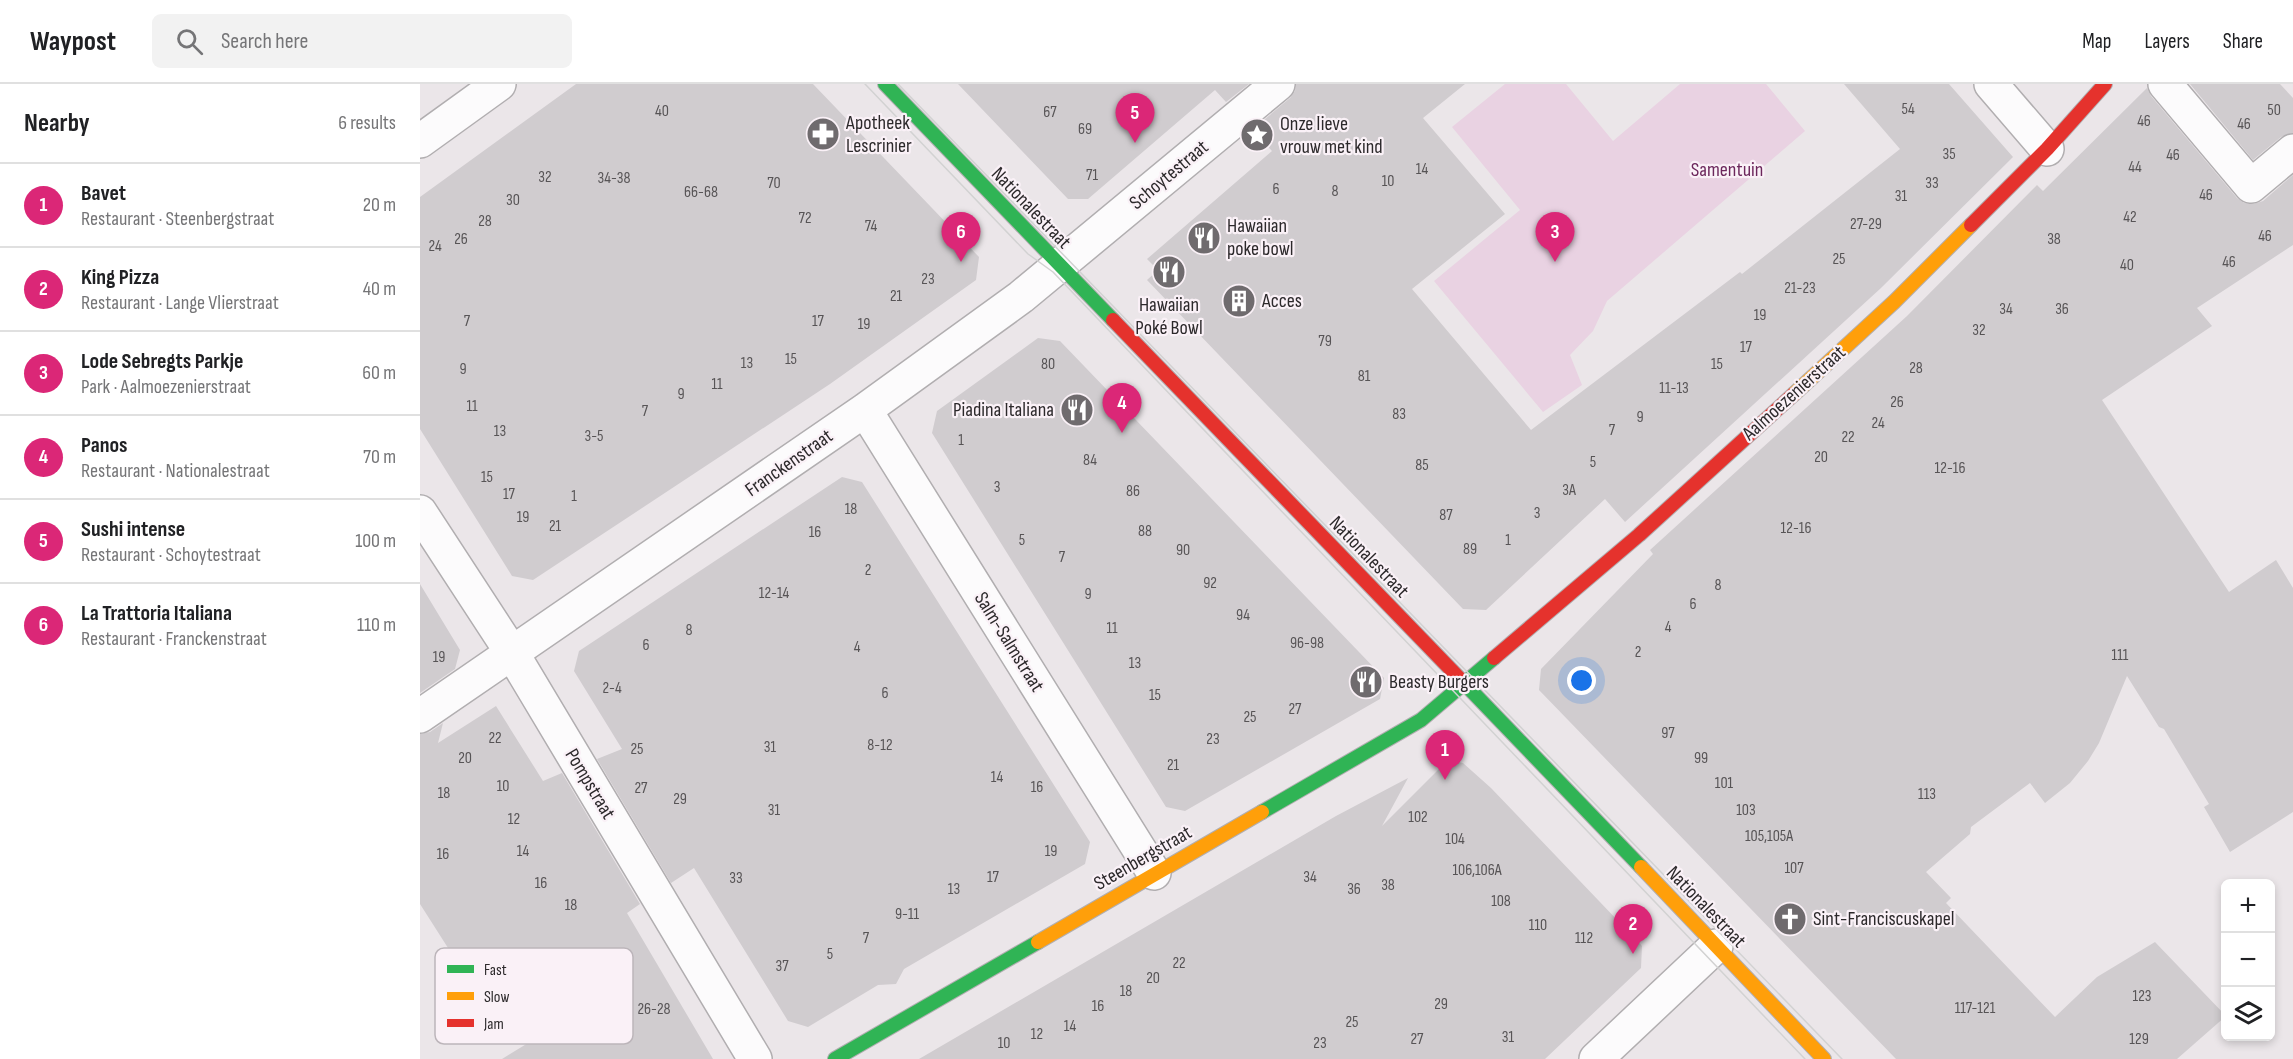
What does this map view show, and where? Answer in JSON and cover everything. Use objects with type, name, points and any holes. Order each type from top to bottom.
[{"type":"street","points":[[420,141],[500,84]]},
{"type":"street","name":"Nationalestraat","points":[[885,84],[1824,1059]]},
{"type":"street","name":"Schoytestraat","points":[[1060,266],[1278,84]]},
{"type":"street","points":[[1991,84],[2047,149]]},
{"type":"street","name":"Aalmoezenierstraat","points":[[1464,683],[1639,535],[1885,310],[2047,149],[2105,84]]},
{"type":"street","points":[[2165,84],[2251,186],[2293,151]]},
{"type":"street","name":"Franckenstraat","points":[[420,716],[864,410],[1021,297],[1060,266]]},
{"type":"street","name":"Salm-Salmstraat","points":[[864,410],[1154,873]]},
{"type":"street","name":"Pompstraat","points":[[420,512],[512,653],[755,1059]]},
{"type":"street","name":"Steenbergstraat","points":[[835,1059],[1421,720],[1464,683]]},
{"type":"street","points":[[1596,1059],[1716,946]]},
{"type":"green space","name":"Samentuin","points":[[1505,84],[1566,84],[1613,141],[1680,84],[1766,84],[1805,131],[1607,301],[1593,331],[1570,355],[1582,385],[1543,412],[1434,281],[1520,210],[1452,127]]},
{"type":"building","points":[[576,84],[813,84],[979,257],[976,280],[830,384],[533,580],[512,576],[420,429],[420,197]]},
{"type":"building","points":[[958,84],[1249,84],[1226,102],[1215,90],[1088,199],[1068,199]]},
{"type":"building","points":[[1296,84],[1465,84],[1423,118],[1505,214],[1412,289],[1531,430],[1740,272],[1742,274],[1900,149],[1844,84],[1949,84],[2013,157],[1881,288],[1625,522],[1605,499],[1486,610],[1463,609],[1147,280],[1158,270],[1147,259],[1272,151],[1252,130],[1290,98],[1295,91]]},
{"type":"building","points":[[2190,84],[2280,84],[2293,98],[2293,133],[2281,137],[2253,160]]},
{"type":"building","points":[[2147,88],[2151,96],[2237,198],[2244,203],[2254,204],[2263,201],[2293,175],[2293,245],[2197,308],[2212,326],[2102,400],[2229,592],[2276,560],[2293,588],[2293,812],[2230,852],[2204,807],[2209,804],[2164,729],[2159,727],[2127,676],[2099,743],[2070,783],[2045,803],[2030,783],[1971,827],[1970,834],[1926,872],[1951,898],[1946,903],[2055,1017],[2097,977],[2155,942],[2221,1011],[2221,1020],[2177,1059],[1896,1059],[1539,690],[1541,669],[1653,554],[1650,550],[1907,316],[2037,185],[2043,191]]},
{"type":"building","points":[[1038,338],[1060,341],[1384,678],[1380,699],[1185,811],[1166,807],[932,433],[937,411]]},
{"type":"building","points":[[842,477],[862,482],[1090,842],[1085,864],[904,969],[896,984],[878,985],[808,1027],[788,1021],[694,868],[671,883],[597,759],[622,749],[574,671],[579,651]]},
{"type":"building","points":[[420,584],[460,650],[455,669],[420,693]]},
{"type":"building","points":[[496,706],[543,781],[562,773],[640,904],[627,913],[713,1059],[502,1059],[526,1044],[633,1044],[633,948],[448,948],[420,904],[420,734],[430,732],[443,723],[438,743]]},
{"type":"building","points":[[1448,760],[1463,763],[1491,788],[1642,946],[1641,968],[1545,1059],[919,1059],[1336,816],[1408,778],[1382,826]]},
{"type":"tram line","points":[[865,84],[1028,254],[1053,272],[1805,1059]]},
{"type":"tram line","points":[[898,84],[1842,1059]]},
{"type":"traffic: fast","points":[[885,84],[1113,320]]},
{"type":"traffic: fast","points":[[1262,812],[1421,720],[1494,658]]},
{"type":"traffic: fast","points":[[1462,681],[1641,867]]},
{"type":"traffic: fast","points":[[835,1059],[1038,942]]},
{"type":"traffic: slow","points":[[1794,394],[1894,302],[1971,225]]},
{"type":"traffic: slow","points":[[1038,942],[1262,812]]},
{"type":"traffic: slow","points":[[1641,867],[1824,1059]]},
{"type":"traffic: jam","points":[[1971,225],[2047,149],[2105,84]]},
{"type":"traffic: jam","points":[[1113,320],[1462,681]]},
{"type":"traffic: jam","points":[[1494,658],[1639,535],[1794,394]]},
{"type":"place","name":"Apotheek Lescrinier","points":[[823,134]]},
{"type":"place","name":"Onze lieve vrouw met kind","points":[[1257,135]]},
{"type":"place","name":"Sushi intense","points":[[1135,143]]},
{"type":"place","name":"Hawaiian poke bowl","points":[[1204,238]]},
{"type":"place","name":"La Trattoria Italiana","points":[[961,262]]},
{"type":"place","name":"Lode Sebregts Parkje","points":[[1555,262]]},
{"type":"place","name":"Hawaiian Poké Bowl","points":[[1169,272]]},
{"type":"place","name":"Acces","points":[[1239,301]]},
{"type":"place","name":"Piadina Italiana","points":[[1077,410]]},
{"type":"place","name":"Panos","points":[[1122,433]]},
{"type":"place","name":"Beasty Burgers","points":[[1366,682]]},
{"type":"place","name":"Bavet","points":[[1445,780]]},
{"type":"place","name":"Sint-Franciscuskapel","points":[[1790,919]]},
{"type":"place","name":"King Pizza","points":[[1633,954]]}]
